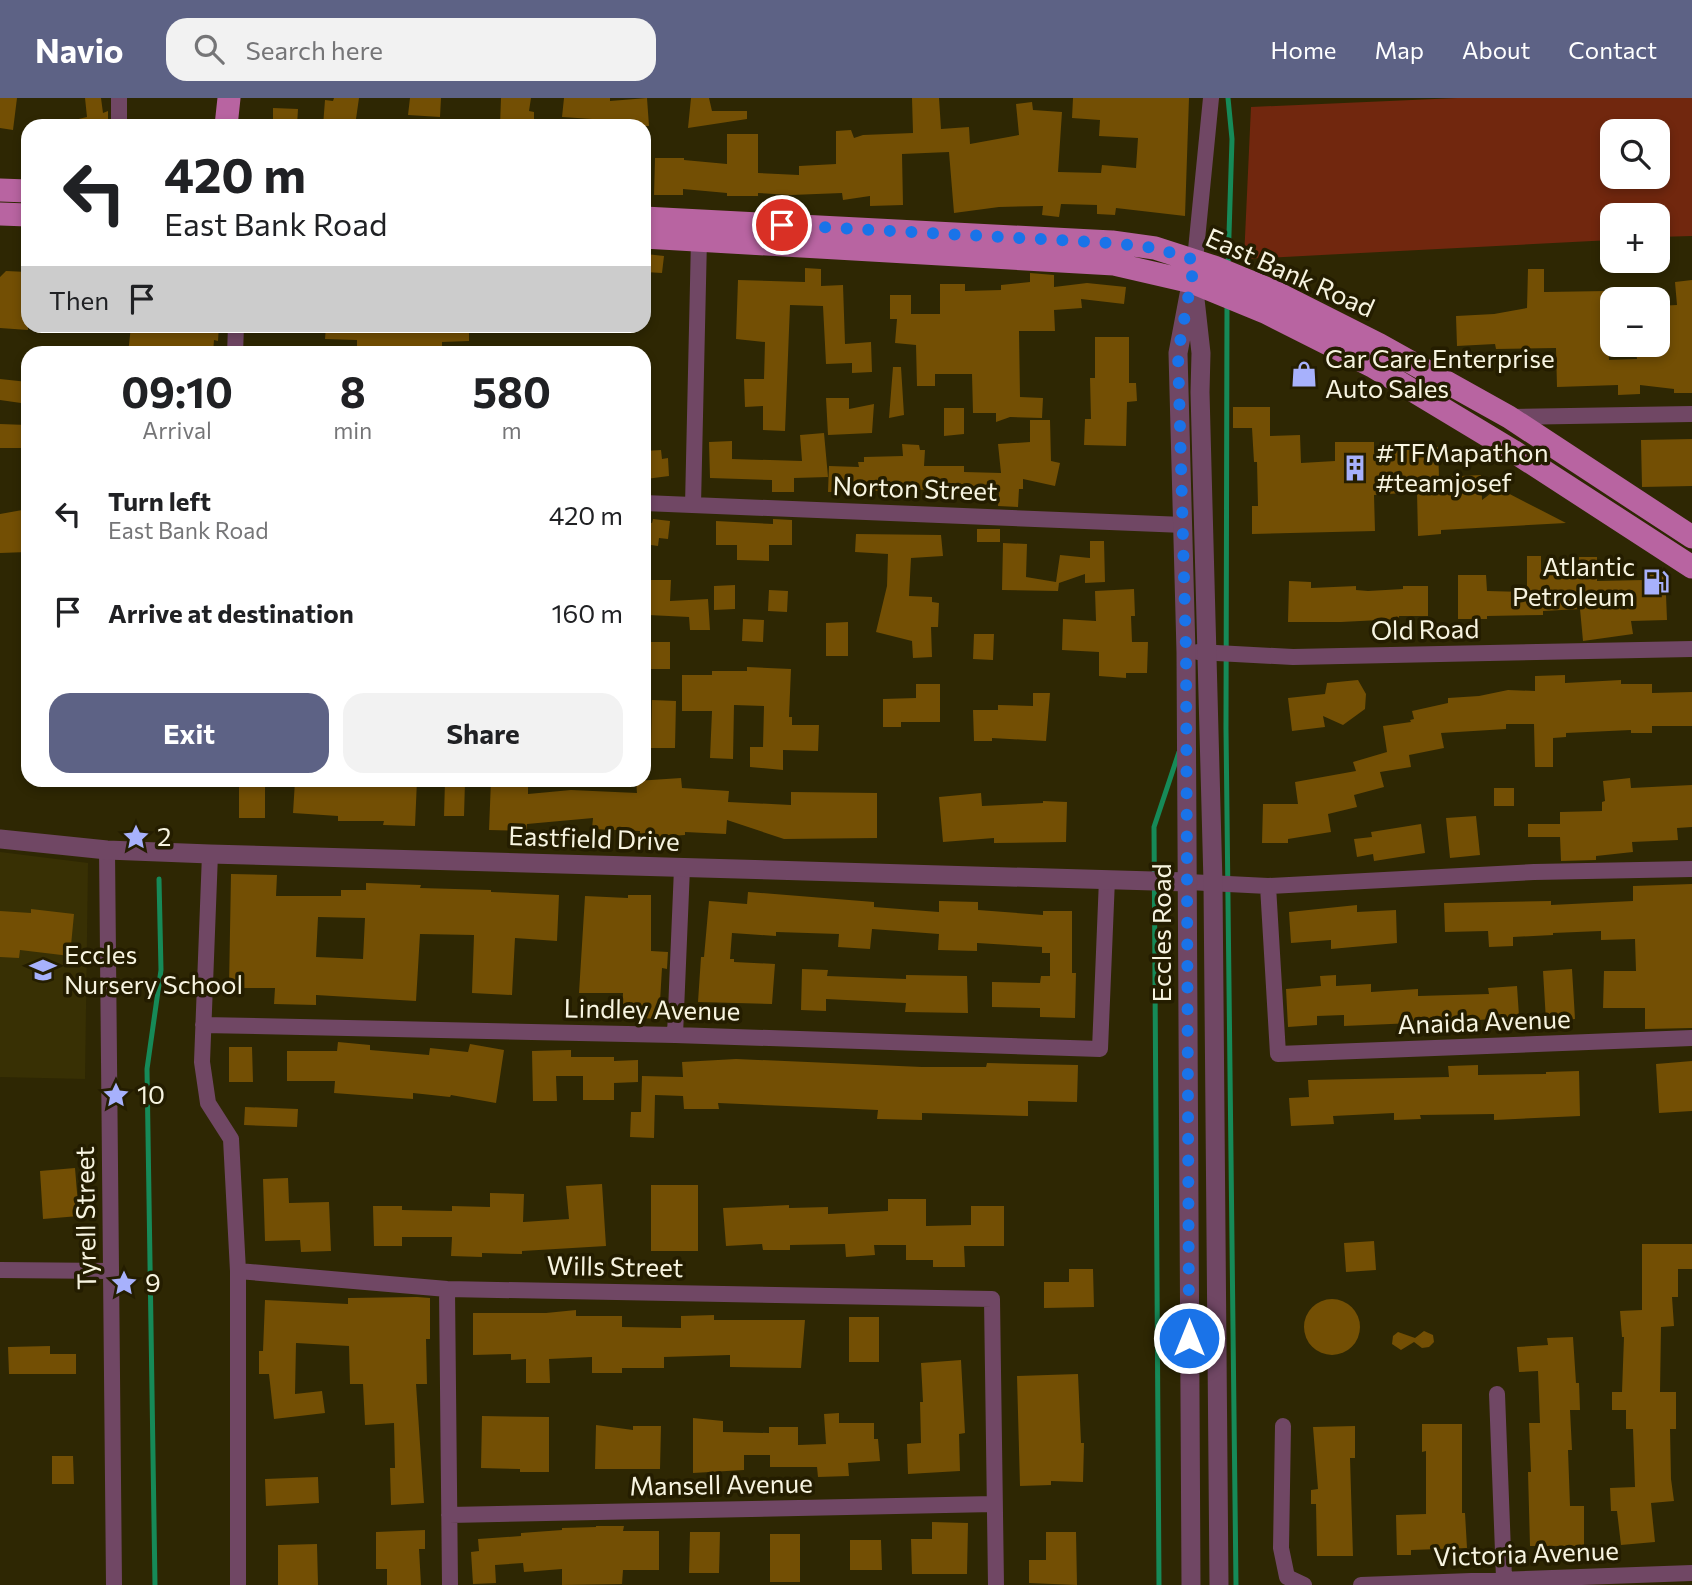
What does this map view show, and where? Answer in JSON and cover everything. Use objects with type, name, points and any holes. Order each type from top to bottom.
[{"type":"main road","points":[[227,119],[229,98]]},
{"type":"main road","points":[[0,190],[21,191]]},
{"type":"main road","points":[[0,214],[21,215]]},
{"type":"main road","name":"East Bank Road","points":[[651,218],[1112,243],[1155,248],[1203,275],[1380,345],[1509,417],[1692,537]]},
{"type":"main road","name":"East Bank Road","points":[[651,237],[1114,264],[1203,275]]},
{"type":"main road","name":"East Bank Road","points":[[1269,301],[1513,451],[1692,567]]},
{"type":"street","points":[[119,98],[119,119]]},
{"type":"street","points":[[1203,275],[1211,98]]},
{"type":"street","points":[[693,505],[698,239]]},
{"type":"street","name":"Eccles Road","points":[[1191,1585],[1179,881],[1186,652],[1178,353],[1184,317],[1203,275]]},
{"type":"street","name":"Eccles Road","points":[[1203,275],[1200,392],[1214,653],[1217,883],[1219,1585]]},
{"type":"street","points":[[1509,417],[1692,414]]},
{"type":"street","name":"Norton Street","points":[[651,503],[1184,525]]},
{"type":"street","name":"Old Road","points":[[1186,652],[1293,657],[1692,649]]},
{"type":"street","name":"Eastfield Drive","points":[[0,839],[107,850],[210,854],[1179,881]]},
{"type":"street","name":"Tyrell Street","points":[[107,850],[114,1585]]},
{"type":"street","points":[[210,854],[202,1062],[208,1103],[231,1139],[237,1271],[238,1585]]},
{"type":"street","points":[[675,1035],[682,868]]},
{"type":"street","points":[[1179,881],[1260,886],[1534,872],[1692,869]]},
{"type":"street","name":"Lindley Avenue","points":[[203,1025],[675,1035],[1100,1049],[1107,879]]},
{"type":"street","name":"Anaida Avenue","points":[[1260,886],[1278,1054],[1692,1038]]},
{"type":"street","points":[[0,1270],[111,1271]]},
{"type":"street","name":"Wills Street","points":[[237,1271],[447,1289],[992,1299],[994,1504]]},
{"type":"street","points":[[447,1289],[450,1585]]},
{"type":"street","points":[[1497,1394],[1504,1578]]},
{"type":"street","points":[[1283,1426],[1281,1548],[1287,1577],[1304,1585]]},
{"type":"street","points":[[994,1504],[996,1585]]},
{"type":"street","name":"Mansell Avenue","points":[[449,1515],[994,1504]]},
{"type":"street","name":"Victoria Avenue","points":[[1361,1585],[1692,1573]]},
{"type":"shaded area","points":[[1457,98],[1692,98],[1692,236],[1670,237],[1670,203],[1600,203],[1600,241],[1244,259],[1251,107]]},
{"type":"shaded area","name":"Eccles Nursery School","points":[[0,852],[88,863],[85,1079],[0,1077]]},
{"type":"building","points":[[0,98],[17,98],[13,130],[0,128]]},
{"type":"building","points":[[85,98],[101,98],[103,113],[108,111],[108,119],[78,119],[87,117]]},
{"type":"building","points":[[334,98],[359,98],[356,119],[324,119],[325,100],[333,101]]},
{"type":"building","points":[[410,98],[441,98],[440,117],[408,115]]},
{"type":"building","points":[[501,98],[531,98],[529,111],[534,112],[534,119],[500,119]]},
{"type":"building","points":[[564,98],[610,98],[610,101],[647,98],[648,119],[562,117]]},
{"type":"building","points":[[691,98],[709,98],[712,111],[747,111],[747,119],[688,128]]},
{"type":"building","points":[[912,98],[939,98],[941,129],[969,127],[970,144],[1019,135],[1016,104],[1032,102],[1033,110],[1062,112],[1058,172],[1101,173],[1102,165],[1136,168],[1138,138],[1099,136],[1100,120],[1072,118],[1073,98],[1189,98],[1185,216],[1116,208],[1115,215],[1097,214],[1097,205],[1061,204],[1059,217],[1042,215],[1043,206],[999,207],[954,213],[949,152],[902,154],[903,205],[870,206],[870,196],[843,200],[842,193],[758,193],[758,196],[727,196],[727,193],[683,189],[683,195],[654,195],[655,158],[684,158],[727,164],[727,134],[758,134],[758,173],[799,175],[799,166],[836,164],[836,131],[851,130],[854,138],[863,135],[913,133]]},
{"type":"building","points":[[273,108],[298,109],[297,119],[273,119]]},
{"type":"building","points":[[651,255],[664,256],[662,273],[651,272]]},
{"type":"building","points":[[805,268],[821,269],[821,286],[843,285],[845,344],[871,342],[872,372],[852,373],[852,363],[826,364],[823,306],[790,305],[785,431],[763,430],[763,406],[745,407],[744,379],[764,379],[765,342],[736,339],[738,280],[805,282]]},
{"type":"building","points":[[1528,269],[1544,269],[1544,292],[1600,291],[1600,357],[1609,357],[1609,360],[1670,357],[1670,305],[1677,305],[1675,282],[1692,280],[1692,393],[1674,393],[1674,389],[1640,385],[1640,394],[1618,395],[1618,385],[1557,387],[1556,348],[1496,349],[1495,344],[1457,346],[1456,316],[1494,314],[1527,308]]},
{"type":"building","points":[[6,271],[21,272],[21,330],[0,328],[0,277]]},
{"type":"building","points":[[1030,273],[1054,275],[1054,287],[1087,283],[1126,287],[1124,304],[1081,299],[1082,308],[1054,310],[1055,331],[1019,331],[1020,397],[1043,398],[1042,418],[1010,417],[996,422],[996,413],[973,413],[972,374],[935,374],[935,386],[917,386],[916,345],[895,343],[897,319],[890,319],[890,295],[911,295],[911,314],[940,314],[940,284],[965,284],[965,291],[1001,290],[1001,285],[1030,282]]},
{"type":"building","points":[[130,333],[219,333],[218,341],[214,340],[214,346],[129,346]]},
{"type":"building","points":[[325,333],[469,333],[469,341],[442,342],[442,346],[357,346],[357,340],[325,339]]},
{"type":"building","points":[[1095,337],[1129,337],[1129,383],[1136,383],[1137,401],[1127,402],[1126,446],[1084,445],[1085,419],[1091,419],[1090,378],[1095,378]]},
{"type":"building","points":[[893,367],[901,367],[904,415],[889,418]]},
{"type":"building","points":[[0,379],[21,381],[21,403],[0,400]]},
{"type":"building","points":[[826,398],[849,398],[849,409],[874,404],[872,433],[828,435]]},
{"type":"building","points":[[1233,407],[1270,407],[1270,436],[1300,435],[1301,463],[1335,461],[1335,442],[1374,442],[1374,453],[1438,447],[1439,477],[1481,475],[1482,500],[1498,488],[1566,523],[1441,530],[1441,534],[1418,536],[1417,492],[1374,495],[1375,531],[1252,534],[1252,506],[1258,506],[1257,462],[1254,462],[1252,428],[1233,428]]},
{"type":"building","points":[[944,408],[964,408],[964,434],[944,436]]},
{"type":"building","points":[[1030,420],[1050,420],[1051,461],[1060,463],[1055,486],[1023,479],[1023,489],[1019,489],[1018,507],[998,506],[999,493],[951,493],[951,489],[828,492],[829,466],[859,467],[858,462],[864,462],[864,457],[903,456],[902,444],[919,445],[920,450],[925,450],[924,466],[964,466],[964,472],[1001,473],[998,444],[1030,442]]},
{"type":"building","points":[[0,424],[21,425],[21,448],[0,448]]},
{"type":"building","points":[[824,433],[828,477],[794,478],[794,492],[772,492],[772,480],[710,478],[709,442],[732,441],[732,459],[802,461],[800,435]]},
{"type":"building","points":[[1692,439],[1692,486],[1642,487],[1641,440]]},
{"type":"building","points":[[661,450],[662,459],[668,458],[669,476],[651,478],[651,451]]},
{"type":"building","points":[[21,510],[21,552],[0,553],[0,514]]},
{"type":"building","points":[[653,519],[670,521],[668,539],[659,538],[658,546],[651,545]]},
{"type":"building","points":[[773,519],[792,520],[792,545],[769,545],[769,561],[737,560],[737,545],[716,545],[716,521],[773,524]]},
{"type":"building","points":[[977,529],[1000,529],[1000,542],[977,542]]},
{"type":"building","points":[[856,534],[941,535],[943,556],[911,558],[909,596],[932,597],[932,602],[939,603],[938,627],[931,627],[932,657],[913,658],[912,641],[876,632],[887,586],[888,554],[855,552]]},
{"type":"building","points":[[1090,541],[1104,541],[1105,582],[1085,583],[1085,574],[1059,583],[1058,591],[1002,590],[1003,543],[1027,544],[1026,577],[1056,582],[1060,555],[1090,558]]},
{"type":"building","points":[[1527,556],[1541,556],[1541,570],[1579,569],[1579,557],[1597,557],[1597,581],[1645,580],[1645,571],[1665,570],[1667,620],[1631,621],[1633,634],[1583,641],[1580,609],[1543,611],[1543,615],[1458,619],[1458,575],[1486,575],[1487,591],[1527,592]]},
{"type":"building","points":[[651,580],[671,580],[670,601],[708,599],[710,630],[690,630],[689,617],[651,615]]},
{"type":"building","points":[[1289,581],[1311,582],[1311,588],[1356,586],[1356,590],[1368,591],[1428,586],[1428,616],[1341,622],[1288,622]]},
{"type":"building","points":[[735,585],[735,609],[714,610],[714,586]]},
{"type":"building","points":[[1134,589],[1132,642],[1148,642],[1147,673],[1126,673],[1126,678],[1099,676],[1099,652],[1062,650],[1063,619],[1096,621],[1095,591]]},
{"type":"building","points":[[769,590],[788,591],[787,612],[768,611]]},
{"type":"building","points":[[743,619],[764,620],[763,642],[742,641]]},
{"type":"building","points":[[848,622],[848,656],[826,656],[826,623]]},
{"type":"building","points":[[974,634],[994,634],[993,660],[973,659]]},
{"type":"building","points":[[651,642],[670,642],[670,669],[651,669]]},
{"type":"building","points":[[747,667],[791,669],[789,717],[792,717],[792,725],[819,725],[818,751],[783,750],[783,770],[750,767],[750,747],[763,747],[764,706],[734,705],[733,759],[710,758],[712,711],[682,711],[682,675],[712,675],[712,671],[747,671]]},
{"type":"building","points":[[1565,675],[1565,683],[1621,680],[1621,684],[1652,684],[1652,693],[1692,692],[1692,726],[1652,726],[1652,733],[1631,733],[1631,730],[1566,733],[1566,737],[1553,738],[1553,767],[1535,767],[1534,724],[1506,724],[1506,729],[1441,733],[1444,748],[1409,755],[1411,767],[1380,772],[1384,787],[1354,795],[1357,807],[1328,814],[1331,832],[1288,839],[1288,843],[1262,843],[1263,804],[1298,804],[1295,782],[1356,771],[1353,762],[1387,752],[1383,726],[1411,722],[1410,720],[1414,719],[1412,711],[1448,703],[1448,698],[1479,696],[1508,690],[1535,691],[1535,676]]},
{"type":"building","points":[[1358,680],[1366,694],[1365,709],[1343,725],[1323,716],[1325,727],[1292,731],[1288,698],[1325,694],[1327,683]]},
{"type":"building","points":[[916,684],[940,684],[940,722],[901,722],[901,727],[883,727],[883,699],[916,698]]},
{"type":"building","points":[[1033,693],[1050,693],[1046,741],[992,738],[992,741],[974,741],[973,710],[998,710],[998,705],[1033,706]]},
{"type":"building","points":[[652,700],[676,701],[675,748],[651,748]]},
{"type":"building","points":[[681,778],[682,788],[729,791],[728,802],[791,805],[791,792],[877,793],[877,838],[784,839],[727,820],[726,834],[685,832],[685,835],[640,838],[640,831],[592,829],[593,818],[527,824],[526,831],[489,830],[491,787],[528,787],[528,794],[571,790],[637,793],[636,787],[651,787],[651,780]]},
{"type":"building","points":[[1630,778],[1631,788],[1692,785],[1692,827],[1677,828],[1678,840],[1632,842],[1633,852],[1596,856],[1596,860],[1561,861],[1560,837],[1528,837],[1528,824],[1560,824],[1560,812],[1602,811],[1602,802],[1605,801],[1603,781]]},
{"type":"building","points":[[239,787],[265,787],[265,818],[239,818]]},
{"type":"building","points":[[295,787],[417,787],[415,826],[383,825],[384,821],[338,821],[338,816],[293,813]]},
{"type":"building","points":[[445,787],[465,787],[464,816],[444,816]]},
{"type":"building","points":[[1494,788],[1514,788],[1514,806],[1494,806]]},
{"type":"building","points":[[981,793],[982,806],[1043,801],[1067,802],[1066,842],[994,843],[994,838],[943,842],[939,797]]},
{"type":"building","points":[[1476,816],[1480,855],[1450,858],[1446,818]]},
{"type":"building","points":[[1421,824],[1425,853],[1374,861],[1373,854],[1357,857],[1354,839],[1372,837],[1371,832]]},
{"type":"building","points":[[231,874],[277,875],[276,896],[341,896],[341,890],[366,890],[366,883],[559,895],[557,941],[515,938],[512,995],[472,993],[474,935],[420,934],[416,1001],[316,995],[316,1005],[274,1004],[275,988],[229,988]],"holes":[[[318,917],[365,918],[363,959],[316,957]]]},
{"type":"building","points":[[1692,884],[1692,1028],[1645,1029],[1645,1008],[1603,1008],[1604,971],[1636,971],[1635,939],[1601,940],[1601,931],[1553,933],[1513,937],[1513,946],[1489,947],[1488,931],[1445,932],[1444,903],[1551,901],[1551,905],[1633,901],[1633,886]]},
{"type":"building","points":[[748,892],[874,902],[874,907],[939,912],[939,901],[978,902],[978,910],[1043,915],[1043,911],[1072,911],[1072,973],[1076,973],[1075,1018],[1040,1017],[1040,1008],[992,1007],[992,982],[1040,983],[1041,976],[1050,976],[1050,953],[1042,953],[1042,947],[977,943],[977,951],[938,950],[939,934],[872,929],[870,949],[838,947],[839,934],[776,932],[776,936],[732,933],[730,959],[734,959],[734,962],[775,964],[772,1004],[698,1002],[709,901],[747,904]]},
{"type":"building","points":[[628,895],[651,895],[651,951],[668,952],[667,969],[662,968],[659,1019],[622,1017],[623,993],[579,993],[585,896],[628,898]]},
{"type":"building","points":[[1357,905],[1357,912],[1396,910],[1397,943],[1331,949],[1331,940],[1291,943],[1289,912]]},
{"type":"building","points":[[31,909],[74,914],[70,956],[20,950],[19,958],[0,957],[0,911],[31,913]]},
{"type":"building","points":[[802,969],[828,970],[827,976],[906,979],[906,975],[967,976],[968,1013],[905,1012],[906,1003],[826,999],[826,1011],[801,1010]]},
{"type":"building","points":[[1572,969],[1575,1019],[1546,1021],[1543,971]]},
{"type":"building","points":[[1336,975],[1336,986],[1371,984],[1371,992],[1418,989],[1418,996],[1489,994],[1488,988],[1517,986],[1519,1016],[1479,1020],[1479,1026],[1437,1027],[1437,1022],[1344,1026],[1344,1015],[1317,1016],[1317,1025],[1288,1027],[1286,989],[1321,986],[1320,976]]},
{"type":"building","points":[[338,1042],[370,1045],[370,1050],[429,1055],[430,1048],[468,1052],[470,1044],[504,1050],[496,1103],[451,1095],[413,1093],[413,1099],[334,1093],[335,1081],[287,1081],[287,1051],[337,1051]]},
{"type":"building","points":[[229,1047],[252,1047],[253,1082],[229,1082]]},
{"type":"building","points":[[571,1050],[571,1057],[638,1060],[638,1082],[614,1083],[614,1100],[583,1100],[583,1076],[556,1076],[557,1101],[533,1101],[532,1051]]},
{"type":"building","points":[[736,1059],[922,1067],[986,1067],[987,1063],[1078,1065],[1077,1102],[1028,1101],[1028,1116],[922,1113],[922,1120],[877,1119],[878,1110],[835,1108],[718,1103],[719,1109],[684,1109],[683,1096],[655,1095],[654,1138],[630,1137],[631,1112],[641,1112],[642,1076],[683,1077],[682,1062]]},
{"type":"building","points":[[1692,1061],[1692,1111],[1659,1113],[1656,1064]]},
{"type":"building","points":[[1478,1065],[1478,1075],[1579,1071],[1580,1116],[1494,1120],[1494,1114],[1420,1115],[1421,1119],[1394,1120],[1394,1113],[1333,1116],[1334,1124],[1291,1126],[1289,1098],[1309,1097],[1308,1080],[1449,1077],[1448,1066]]},
{"type":"building","points":[[245,1107],[298,1109],[297,1127],[244,1125]]},
{"type":"building","points":[[75,1168],[79,1216],[43,1219],[40,1171]]},
{"type":"building","points":[[288,1178],[289,1203],[329,1202],[331,1251],[301,1252],[300,1240],[265,1241],[263,1179]]},
{"type":"building","points":[[602,1184],[606,1246],[522,1251],[522,1254],[482,1253],[482,1257],[451,1256],[452,1237],[402,1237],[402,1246],[374,1246],[373,1206],[402,1206],[402,1210],[452,1211],[452,1206],[490,1207],[490,1193],[524,1194],[523,1222],[569,1219],[566,1186]]},
{"type":"building","points":[[651,1185],[698,1185],[698,1251],[651,1251]]},
{"type":"building","points":[[888,1199],[926,1199],[926,1226],[971,1225],[971,1206],[1004,1206],[1004,1246],[964,1246],[965,1267],[933,1267],[933,1260],[906,1260],[906,1245],[874,1245],[875,1255],[846,1257],[845,1244],[790,1245],[790,1250],[763,1250],[762,1244],[726,1246],[723,1208],[789,1205],[789,1208],[828,1207],[828,1214],[888,1211]]},
{"type":"building","points":[[1374,1241],[1376,1270],[1346,1272],[1344,1243]]},
{"type":"building","points":[[1642,1244],[1692,1244],[1692,1269],[1678,1269],[1678,1297],[1672,1297],[1674,1326],[1661,1327],[1660,1392],[1676,1392],[1676,1429],[1670,1429],[1674,1501],[1651,1503],[1655,1542],[1621,1545],[1617,1511],[1611,1511],[1610,1488],[1635,1487],[1633,1429],[1626,1429],[1626,1410],[1612,1410],[1612,1392],[1622,1392],[1624,1337],[1620,1311],[1642,1310]]},
{"type":"building","points":[[1069,1269],[1093,1269],[1094,1307],[1044,1308],[1044,1282],[1069,1282]]},
{"type":"building","points":[[348,1298],[430,1298],[430,1339],[426,1339],[427,1384],[416,1384],[424,1503],[391,1505],[390,1468],[395,1468],[394,1423],[365,1425],[363,1384],[350,1384],[349,1346],[296,1343],[295,1394],[322,1391],[325,1413],[274,1419],[269,1374],[259,1374],[259,1351],[263,1351],[265,1300],[348,1304]]},
{"type":"building","points":[[1332,1299],[1343,1301],[1352,1307],[1358,1316],[1358,1338],[1352,1347],[1343,1353],[1332,1355],[1321,1353],[1312,1347],[1306,1338],[1304,1327],[1306,1316],[1312,1307],[1321,1301]]},
{"type":"building","points":[[576,1310],[576,1316],[622,1316],[622,1327],[681,1328],[681,1316],[714,1315],[714,1320],[805,1320],[801,1368],[730,1367],[730,1355],[664,1357],[664,1368],[622,1368],[622,1373],[592,1373],[592,1357],[549,1359],[550,1383],[526,1383],[526,1359],[511,1360],[511,1354],[473,1355],[473,1313],[546,1313]]},
{"type":"building","points":[[849,1317],[879,1317],[879,1362],[849,1362]]},
{"type":"building","points":[[1424,1331],[1433,1335],[1434,1342],[1429,1347],[1422,1348],[1414,1342],[1401,1350],[1392,1344],[1393,1336],[1398,1332],[1415,1338]]},
{"type":"building","points":[[1573,1337],[1580,1410],[1570,1410],[1570,1506],[1584,1506],[1584,1546],[1530,1546],[1529,1423],[1540,1423],[1538,1371],[1519,1372],[1517,1347],[1548,1345],[1547,1338]]},
{"type":"building","points":[[50,1346],[50,1354],[76,1354],[76,1374],[9,1374],[8,1347]]},
{"type":"building","points":[[961,1360],[965,1433],[959,1434],[960,1471],[908,1474],[907,1444],[921,1443],[921,1363]]},
{"type":"building","points":[[1078,1374],[1081,1443],[1084,1443],[1083,1482],[1051,1481],[1051,1485],[1020,1486],[1017,1376]]},
{"type":"building","points":[[839,1413],[839,1423],[874,1423],[874,1439],[878,1439],[880,1461],[848,1463],[849,1476],[818,1477],[817,1467],[770,1467],[770,1455],[744,1455],[744,1470],[693,1473],[693,1418],[723,1421],[723,1432],[769,1433],[769,1427],[798,1427],[798,1445],[826,1444],[824,1414]]},
{"type":"building","points":[[482,1416],[549,1417],[549,1472],[481,1468]]},
{"type":"building","points":[[1422,1424],[1462,1424],[1462,1513],[1465,1513],[1467,1548],[1411,1550],[1411,1555],[1397,1555],[1396,1515],[1426,1514],[1426,1451],[1422,1452]]},
{"type":"building","points":[[596,1425],[633,1430],[633,1426],[661,1426],[660,1469],[595,1469]]},
{"type":"building","points":[[1355,1426],[1355,1458],[1350,1458],[1353,1556],[1317,1556],[1316,1504],[1311,1504],[1311,1490],[1318,1489],[1313,1427]]},
{"type":"building","points":[[52,1456],[73,1456],[74,1484],[52,1484]]},
{"type":"building","points":[[318,1477],[319,1503],[266,1506],[265,1479]]},
{"type":"building","points":[[932,1522],[968,1523],[967,1574],[912,1574],[911,1539],[932,1539]]},
{"type":"building","points":[[596,1526],[624,1526],[623,1531],[659,1531],[659,1570],[623,1570],[622,1584],[562,1585],[562,1569],[524,1572],[523,1563],[495,1565],[496,1583],[473,1584],[471,1552],[479,1551],[478,1539]]},
{"type":"building","points":[[425,1530],[425,1549],[419,1549],[421,1585],[387,1585],[387,1569],[376,1569],[376,1532]]},
{"type":"building","points":[[690,1532],[720,1532],[719,1573],[689,1573]]},
{"type":"building","points":[[1046,1532],[1076,1532],[1077,1585],[1029,1583],[1029,1560],[1046,1560]]},
{"type":"building","points":[[770,1534],[800,1534],[800,1582],[770,1582]]},
{"type":"building","points":[[850,1540],[881,1540],[882,1570],[850,1570]]},
{"type":"building","points":[[317,1544],[318,1585],[278,1585],[278,1545]]},
{"type":"waterway","points":[[1228,98],[1232,139],[1228,266]]},
{"type":"waterway","points":[[1227,304],[1226,729],[1236,1585]]},
{"type":"waterway","points":[[1159,1585],[1154,827],[1179,752]]},
{"type":"waterway","points":[[155,1585],[147,1069],[161,970],[159,879]]},
{"type":"place","name":"Car Care Enterprise Auto Sales","points":[[1304,374]]},
{"type":"place","name":"#TFMapathon #teamjosef","points":[[1355,468]]},
{"type":"place","name":"Atlantic Petroleum","points":[[1656,582]]},
{"type":"place","name":"2","points":[[136,837]]},
{"type":"place","name":"Eccles Nursery School","points":[[43,970]]},
{"type":"place","name":"10","points":[[116,1095]]},
{"type":"place","name":"9","points":[[124,1283]]},
{"type":"route","points":[[782,225],[1112,243],[1155,248],[1195,260],[1178,353],[1186,652],[1189,1338]]}]
